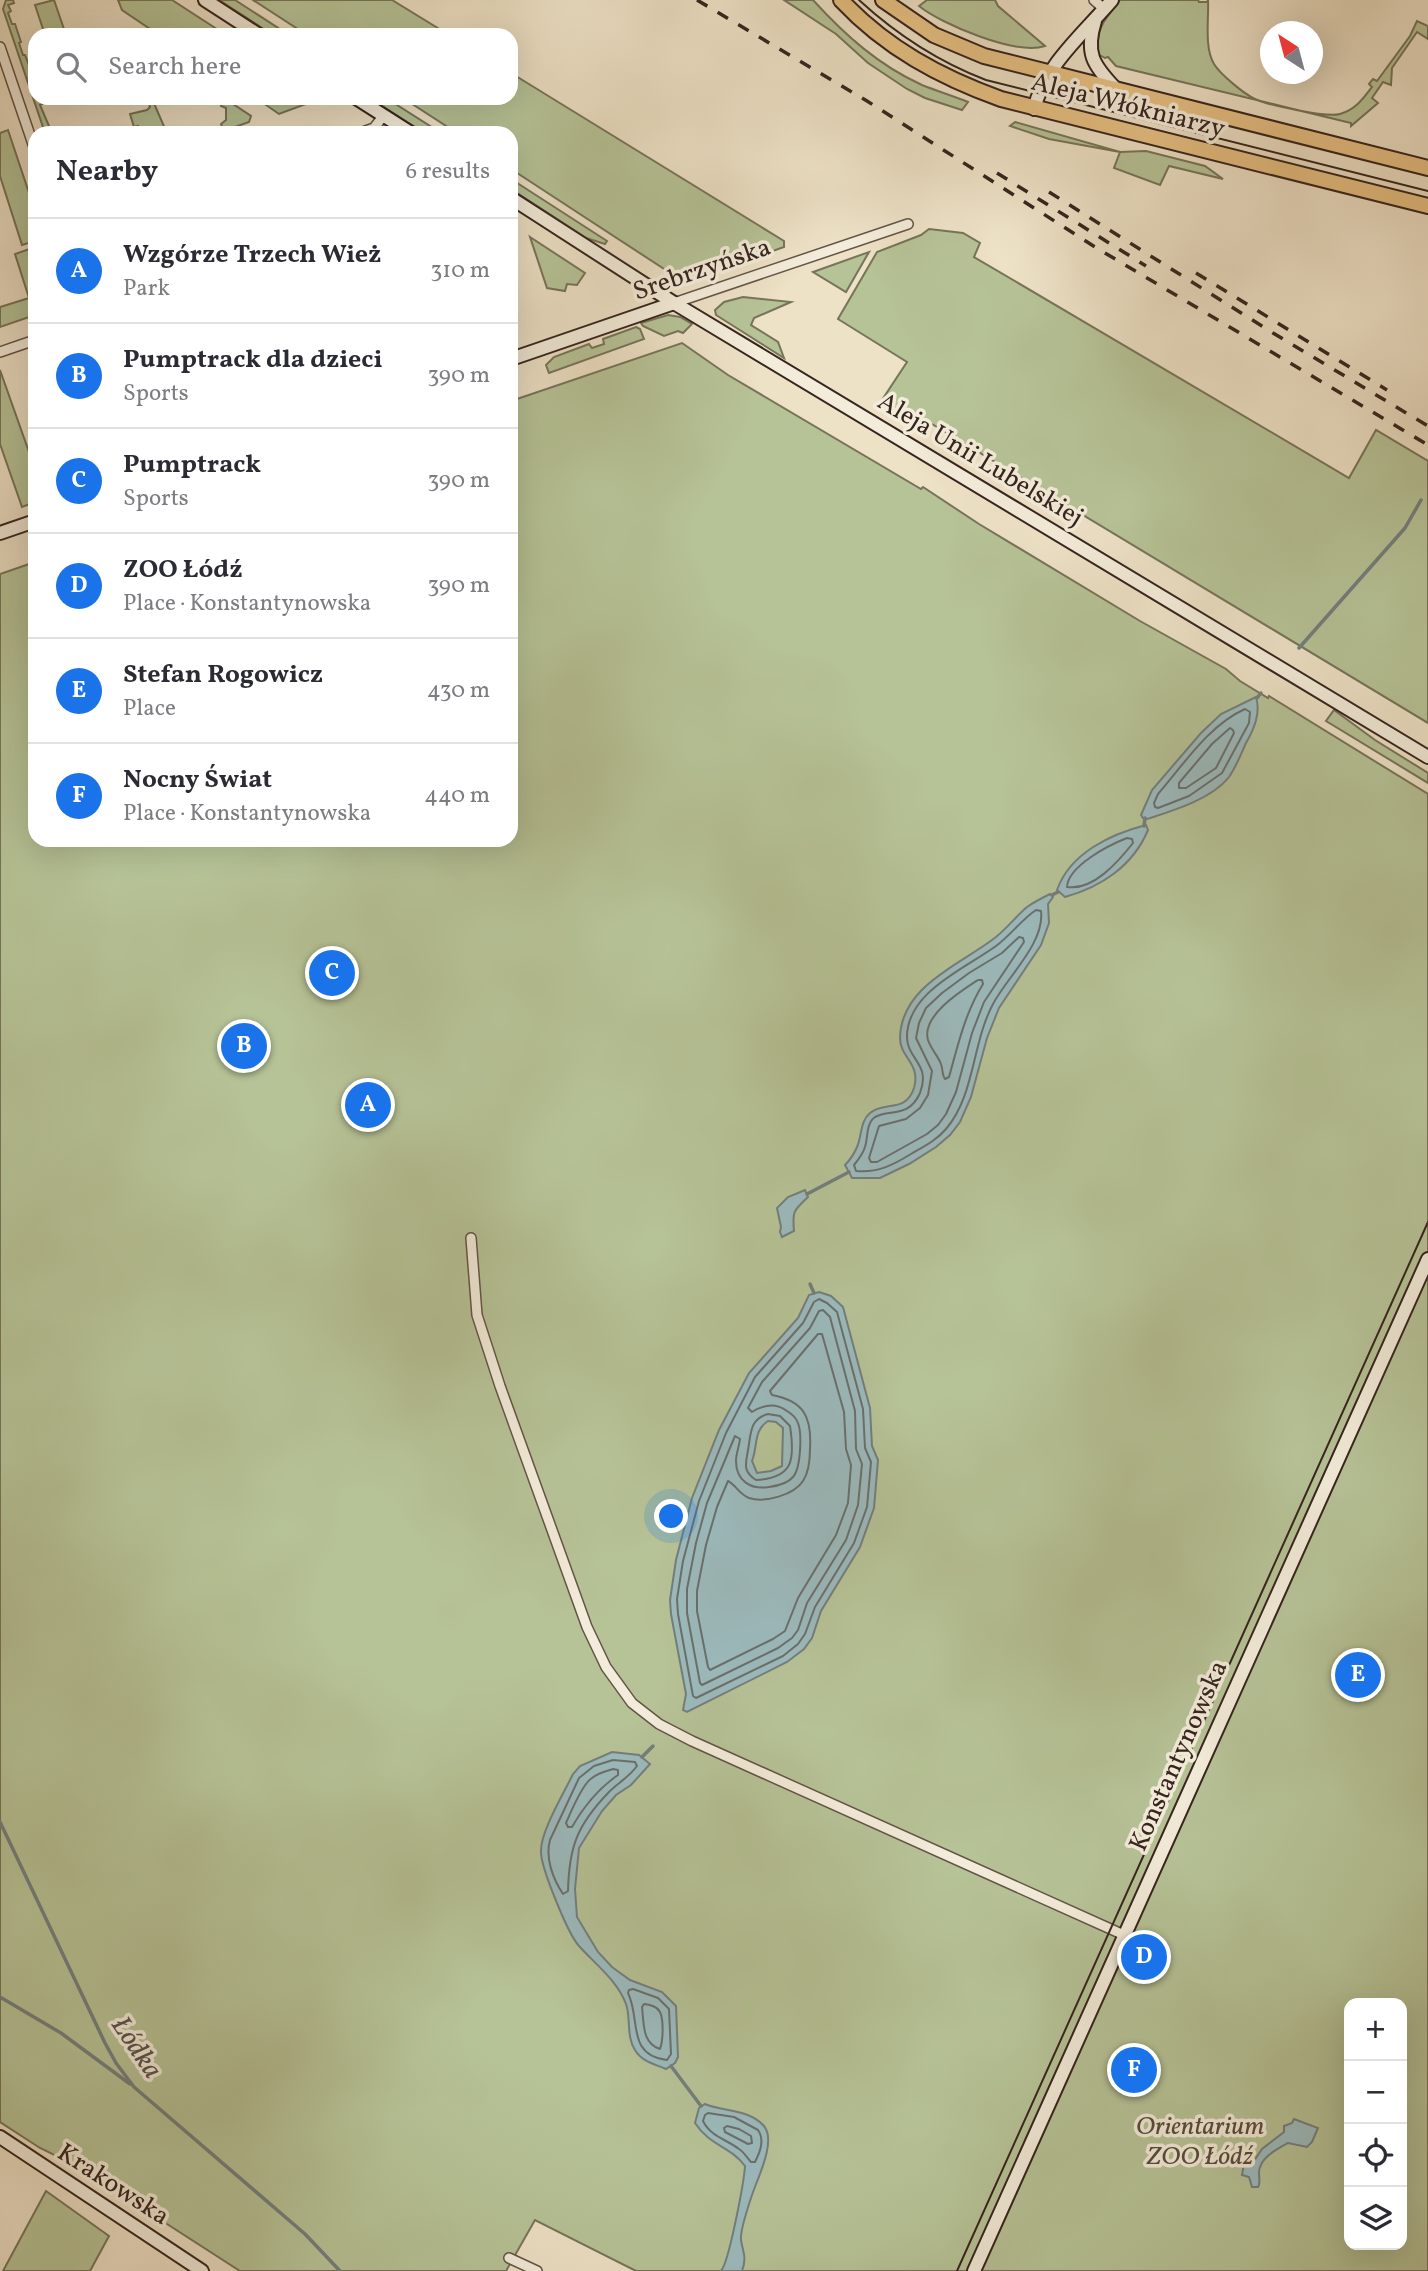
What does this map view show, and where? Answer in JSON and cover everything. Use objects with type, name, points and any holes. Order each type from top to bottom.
[{"type":"main road","points":[[205,0],[248,28]]},
{"type":"main road","name":"Aleja Włókniarzy","points":[[841,0],[879,36],[930,69],[972,89],[1034,109],[1428,206]]},
{"type":"main road","name":"Aleja Włókniarzy","points":[[883,0],[922,28],[950,43],[984,55],[1428,168]]},
{"type":"main road","points":[[1034,109],[1040,88],[1049,72],[1101,7]]},
{"type":"main road","points":[[1101,7],[1090,44],[1092,58],[1115,88]]},
{"type":"main road","points":[[368,105],[400,126]]},
{"type":"main road","name":"Aleja Unii Lubelskiej","points":[[518,203],[674,303],[1428,757]]},
{"type":"main road","name":"Srebrzyńska","points":[[518,357],[674,303]]},
{"type":"main road","points":[[0,533],[28,523]]},
{"type":"main road","name":"Konstantynowska","points":[[974,2271],[1428,1259]]},
{"type":"main road","name":"Krakowska","points":[[0,2137],[202,2271]]},
{"type":"street","points":[[0,47],[28,129]]},
{"type":"street","points":[[376,126],[384,115]]},
{"type":"street","name":"Srebrzyńska","points":[[674,303],[908,224]]},
{"type":"street","points":[[0,352],[28,342]]},
{"type":"street","points":[[471,1238],[478,1315],[500,1385],[587,1628],[606,1667],[632,1703],[659,1724],[692,1741],[1124,1935]]},
{"type":"street","points":[[509,2258],[537,2271]]},
{"type":"green space","points":[[6,0],[13,0],[14,3],[8,5],[11,11],[8,13],[12,24],[15,24],[23,55],[28,63],[28,83],[3,9]]},
{"type":"green space","points":[[54,0],[64,28],[43,28],[35,5]]},
{"type":"green space","points":[[118,0],[172,0],[215,28],[149,28],[122,10]]},
{"type":"green space","points":[[219,0],[235,0],[278,28],[262,28]]},
{"type":"green space","points":[[253,0],[392,0],[438,28],[296,28]]},
{"type":"green space","points":[[784,0],[813,0],[850,37],[877,59],[922,85],[968,102],[962,110],[907,89],[868,63],[836,34]]},
{"type":"green space","points":[[927,0],[995,0],[998,6],[1045,46],[1017,46],[961,29],[919,6]]},
{"type":"green space","points":[[1120,0],[1208,0],[1208,41],[1214,64],[1239,88],[1261,101],[1116,66],[1108,57],[1096,53],[1103,24]]},
{"type":"green space","points":[[1417,21],[1428,26],[1428,39],[1417,32],[1392,68],[1391,85],[1383,82],[1372,98],[1378,103],[1351,126],[1351,123],[1301,111],[1333,115],[1350,110],[1372,87],[1369,84],[1373,79],[1377,81],[1410,36]]},
{"type":"green space","points":[[518,77],[784,241],[784,247],[684,282],[518,174],[518,126],[446,126],[414,105],[518,105]]},
{"type":"green space","points":[[36,105],[40,105],[49,126],[43,126]]},
{"type":"green space","points":[[149,105],[155,105],[164,126],[134,126],[130,114]]},
{"type":"green space","points":[[234,105],[251,116],[249,122],[238,126],[222,126],[226,120],[226,108],[221,106]]},
{"type":"green space","points":[[266,105],[303,105],[279,114]]},
{"type":"green space","points":[[381,105],[397,105],[430,126],[413,126]]},
{"type":"green space","points":[[1015,122],[1120,152],[1049,139],[1010,126]]},
{"type":"green space","points":[[8,130],[28,190],[28,243],[22,245],[0,176],[0,133]]},
{"type":"green space","points":[[1146,151],[1205,166],[1223,179],[1169,166],[1160,185],[1114,168],[1120,152]]},
{"type":"green space","points":[[518,184],[607,241],[605,244],[586,238],[518,194]]},
{"type":"green space","points":[[929,229],[963,233],[980,243],[974,257],[1349,478],[1376,430],[1428,461],[1428,723],[927,421],[924,426],[882,400],[907,362],[838,319],[877,252],[921,235]]},
{"type":"green space","points":[[530,237],[585,273],[577,285],[567,284],[565,291],[547,288]]},
{"type":"green space","points":[[28,249],[28,295],[15,254]]},
{"type":"green space","points":[[869,252],[846,292],[813,272]]},
{"type":"green space","points":[[743,297],[791,302],[754,318],[751,325],[778,342],[784,358],[716,315],[715,310],[724,302]]},
{"type":"green space","points":[[28,298],[28,317],[0,327],[0,307]]},
{"type":"green space","points":[[668,315],[680,317],[692,324],[683,333],[678,331],[664,336],[641,323]]},
{"type":"green space","points":[[636,327],[640,329],[644,339],[549,373],[546,365],[554,357],[589,344],[592,348],[604,344],[603,339]]},
{"type":"green space","name":"Orientarium ZOO Łódź","points":[[682,343],[728,375],[921,489],[923,487],[979,524],[1140,621],[1226,669],[1240,681],[1428,794],[1428,2271],[636,2271],[535,2220],[506,2271],[240,2271],[77,2166],[40,2148],[0,2122],[0,574],[28,564],[28,847],[518,847],[518,399]]},
{"type":"green space","points":[[0,370],[28,449],[28,505],[22,507],[0,444]]},
{"type":"green space","points":[[1334,710],[1428,773],[1428,783],[1326,721]]},
{"type":"green space","points":[[46,2191],[109,2236],[90,2271],[3,2271]]},
{"type":"water","points":[[1256,697],[1258,709],[1254,727],[1236,765],[1222,785],[1191,803],[1147,819],[1143,818],[1141,815],[1152,790],[1201,733],[1221,714]]},
{"type":"water","points":[[1146,825],[1148,830],[1142,843],[1114,873],[1091,887],[1065,897],[1057,890],[1071,866],[1093,847]]},
{"type":"water","points":[[1050,894],[1053,897],[1048,904],[1049,923],[1041,945],[999,1008],[987,1038],[971,1097],[960,1122],[936,1147],[909,1164],[880,1178],[852,1178],[845,1165],[857,1147],[867,1116],[876,1110],[906,1101],[914,1088],[915,1072],[903,1051],[900,1038],[903,1020],[910,1005],[920,991],[933,980],[997,936],[1027,907]]},
{"type":"water","points":[[805,1190],[808,1197],[795,1211],[794,1231],[782,1237],[777,1208],[788,1197]]},
{"type":"water","points":[[819,1292],[831,1296],[843,1307],[870,1408],[872,1446],[878,1460],[874,1508],[860,1547],[821,1611],[812,1638],[804,1649],[787,1662],[687,1712],[683,1710],[686,1694],[670,1600],[676,1560],[692,1498],[719,1430],[749,1373],[798,1318],[809,1295]],"holes":[[[768,1421],[776,1422],[783,1428],[782,1466],[757,1473],[752,1461],[758,1434]]]},
{"type":"water","points":[[612,1752],[639,1755],[650,1764],[602,1811],[579,1848],[575,1889],[577,1917],[598,1952],[612,1967],[630,1980],[662,1992],[676,2006],[678,2057],[675,2063],[666,2069],[645,2060],[632,2045],[626,2004],[622,1995],[574,1939],[542,1860],[544,1834],[573,1774],[580,1766]]},
{"type":"water","points":[[705,2104],[751,2117],[764,2126],[767,2133],[767,2151],[742,2231],[742,2271],[721,2271],[732,2238],[745,2166],[733,2154],[707,2137],[695,2123],[699,2108]]},
{"type":"water","points":[[1294,2119],[1318,2128],[1312,2142],[1307,2147],[1288,2143],[1269,2155],[1260,2168],[1258,2187],[1252,2187],[1249,2177],[1242,2175],[1244,2163],[1252,2164],[1262,2149],[1284,2132],[1284,2126],[1292,2123]]},
{"type":"waterway","points":[[1299,648],[1405,528],[1421,500]]},
{"type":"waterway","points":[[1257,698],[1261,693]]},
{"type":"waterway","points":[[1144,826],[1145,818]]},
{"type":"waterway","points":[[1052,895],[1058,892]]},
{"type":"waterway","points":[[807,1194],[849,1172]]},
{"type":"waterway","points":[[810,1284],[814,1293]]},
{"type":"waterway","points":[[642,1757],[653,1746]]},
{"type":"waterway","name":"Łódka","points":[[0,1822],[105,2043],[134,2087],[305,2234],[340,2271]]},
{"type":"waterway","points":[[0,1997],[61,2033],[130,2084]]},
{"type":"waterway","points":[[671,2066],[701,2106]]},
{"type":"tram line","points":[[859,0],[919,46],[986,80],[1428,191]]},
{"type":"tram line","points":[[957,2271],[1428,1222]]},
{"type":"railway","points":[[697,0],[867,101],[1095,247],[1428,445]]},
{"type":"railway","points":[[997,173],[1146,266]]},
{"type":"railway","points":[[1049,192],[1273,333],[1428,426]]},
{"type":"railway","points":[[1196,273],[1387,390]]},
{"type":"place","name":"Pumptrack","points":[[332,973]]},
{"type":"place","name":"Pumptrack dla dzieci","points":[[244,1046]]},
{"type":"place","name":"Wzgórze Trzech Wież","points":[[368,1105]]},
{"type":"place","name":"Stefan Rogowicz","points":[[1358,1675]]},
{"type":"place","name":"ZOO Łódź","points":[[1144,1957]]},
{"type":"place","name":"Nocny Świat","points":[[1134,2070]]}]
